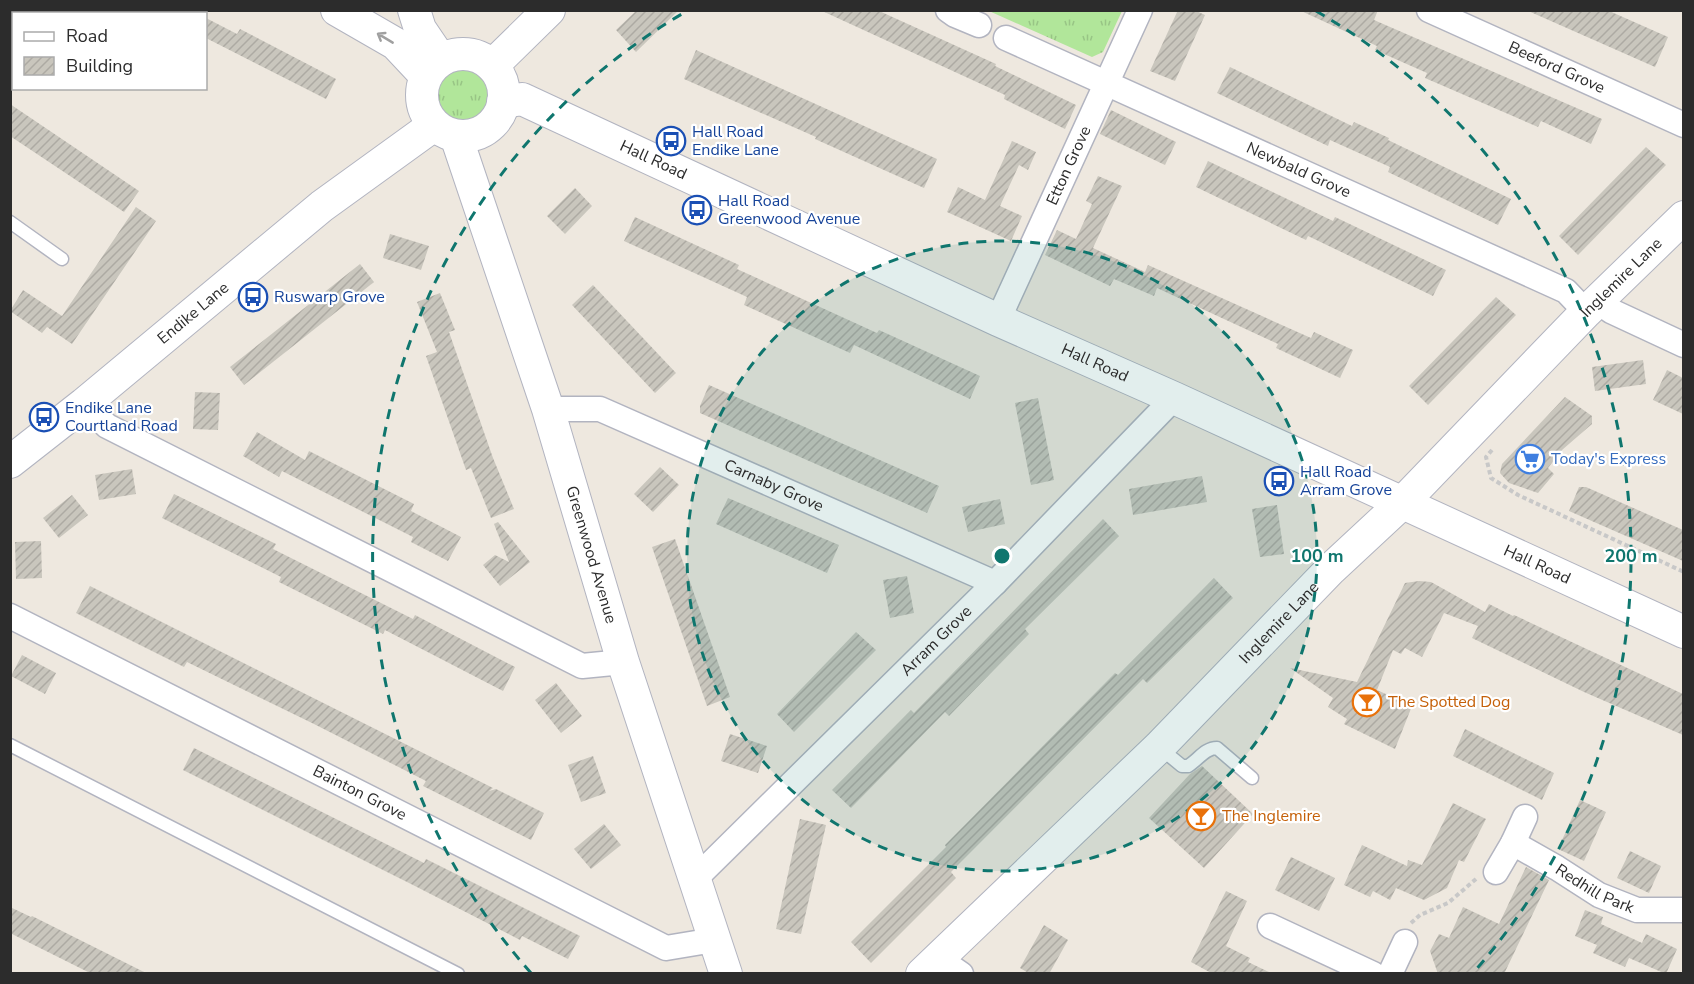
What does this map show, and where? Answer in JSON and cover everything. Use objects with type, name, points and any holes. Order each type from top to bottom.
[{"type":"street","points":[[337,10],[433,68]]},
{"type":"street","points":[[414,10],[433,68]]},
{"type":"street","points":[[492,66],[549,10]]},
{"type":"street","points":[[948,10],[979,25]]},
{"type":"street","name":"Etton Grove","points":[[998,320],[1140,10]]},
{"type":"street","name":"Beeford Grove","points":[[1429,10],[1683,125]]},
{"type":"street","name":"Newbald Grove","points":[[1006,38],[1566,291],[1592,307],[1611,311],[1683,345]]},
{"type":"street","points":[[458,54],[476,56],[492,66],[502,83],[503,102],[495,121],[479,134],[445,131],[424,111],[421,93],[433,68],[458,54]]},
{"type":"street","name":"Hall Road","points":[[503,102],[522,99],[998,320],[1174,398],[1683,632]]},
{"type":"street","name":"Endike Lane","points":[[10,462],[84,404],[322,206],[445,131]]},
{"type":"street","name":"Greenwood Avenue","points":[[445,131],[548,409],[623,662],[726,974]]},
{"type":"street","name":"Inglemire Lane","points":[[940,968],[1159,747],[1331,568],[1402,503],[1592,307],[1683,217]]},
{"type":"street","name":"Arram Grove","points":[[694,879],[995,583],[1174,398]]},
{"type":"street","points":[[84,404],[107,426],[582,666],[623,662]]},
{"type":"street","name":"Carnaby Grove","points":[[548,409],[600,409],[995,583]]},
{"type":"street","name":"Bainton Grove","points":[[10,616],[666,948],[714,940]]},
{"type":"street","points":[[1496,872],[1525,817]]},
{"type":"street","name":"Redhill Park","points":[[1513,843],[1599,895],[1637,910],[1683,910]]},
{"type":"street","points":[[1270,926],[1373,974]]},
{"type":"street","points":[[1390,974],[1405,942]]},
{"type":"lane","points":[[10,222],[62,259]]},
{"type":"lane","points":[[10,745],[458,974]]},
{"type":"lane","points":[[1159,747],[1182,766],[1191,764],[1211,748],[1217,748],[1252,778]]},
{"type":"path","points":[[1494,448],[1486,457],[1491,478],[1518,495],[1683,572]]},
{"type":"path","points":[[1405,942],[1397,933],[1420,915],[1448,903],[1481,874],[1496,872]]},
{"type":"green space","points":[[989,11],[1122,11],[1103,52],[1092,57]]},
{"type":"green space","points":[[458,68],[468,68],[483,76],[489,85],[491,96],[489,107],[483,116],[468,124],[458,124],[447,119],[440,112],[435,101],[435,91],[440,80],[447,73]]},
{"type":"building","points":[[637,10],[679,10],[636,52],[616,30]]},
{"type":"building","points":[[820,10],[877,10],[996,64],[995,66],[1076,105],[1065,129],[1004,99],[1005,95]]},
{"type":"building","points":[[1178,10],[1194,10],[1205,15],[1175,81],[1150,71]]},
{"type":"building","points":[[1299,10],[1378,10],[1374,20],[1602,119],[1591,144],[1541,121],[1538,127],[1425,78],[1427,73],[1375,50],[1377,46]]},
{"type":"building","points":[[1526,10],[1607,10],[1668,37],[1655,67]]},
{"type":"building","points":[[207,19],[237,34],[240,29],[336,79],[326,99],[207,39]]},
{"type":"building","points":[[696,50],[937,159],[924,188],[684,79]]},
{"type":"building","points":[[1230,67],[1352,126],[1354,122],[1389,138],[1388,140],[1511,199],[1498,225],[1388,172],[1390,167],[1330,140],[1328,146],[1217,93]]},
{"type":"building","points":[[10,104],[139,191],[124,212],[10,136]]},
{"type":"building","points":[[1111,110],[1176,142],[1165,165],[1100,134]]},
{"type":"building","points":[[1012,141],[1036,152],[1028,170],[1019,165],[1000,206],[1022,216],[1011,241],[947,212],[958,187],[985,200]]},
{"type":"building","points":[[1646,147],[1666,165],[1578,255],[1559,236]]},
{"type":"building","points":[[1208,161],[1333,221],[1335,217],[1446,270],[1433,296],[1308,236],[1306,240],[1196,187]]},
{"type":"building","points":[[1098,176],[1122,186],[1093,248],[1145,272],[1148,265],[1311,338],[1314,332],[1353,350],[1340,378],[1276,348],[1278,344],[1157,288],[1154,296],[1114,279],[1110,286],[1045,255],[1057,230],[1076,239],[1092,204],[1086,201]]},
{"type":"building","points":[[575,188],[592,206],[565,234],[547,216]]},
{"type":"building","points":[[136,207],[156,221],[72,344],[47,327],[42,333],[10,311],[23,290],[62,316]]},
{"type":"building","points":[[635,217],[739,265],[737,269],[877,333],[879,330],[980,376],[970,399],[854,345],[850,353],[744,305],[747,297],[624,241]]},
{"type":"building","points":[[390,234],[429,246],[421,270],[383,258]]},
{"type":"building","points":[[360,264],[374,282],[244,385],[230,367]]},
{"type":"building","points":[[593,285],[676,373],[655,393],[572,305]]},
{"type":"building","points":[[440,293],[455,330],[449,332],[493,458],[514,509],[491,518],[471,468],[466,470],[426,356],[437,352],[417,302]]},
{"type":"building","points":[[1496,297],[1516,315],[1428,405],[1409,386]]},
{"type":"building","points":[[1643,360],[1646,384],[1595,391],[1592,367]]},
{"type":"building","points":[[1667,370],[1683,378],[1683,414],[1653,400]]},
{"type":"building","points":[[709,385],[939,486],[927,513],[700,413],[700,406]]},
{"type":"building","points":[[195,392],[220,393],[218,430],[193,429]]},
{"type":"building","name":"Today's Express","points":[[1565,397],[1592,416],[1592,424],[1562,450],[1548,468],[1554,474],[1538,493],[1509,483],[1500,473],[1502,464]]},
{"type":"building","points":[[1038,398],[1054,480],[1031,485],[1015,403]]},
{"type":"building","points":[[257,432],[305,460],[309,451],[414,504],[411,511],[461,537],[448,561],[411,542],[413,537],[282,471],[279,477],[243,456]]},
{"type":"building","points":[[660,467],[679,485],[653,512],[634,494]]},
{"type":"building","points":[[132,469],[136,494],[99,500],[95,475]]},
{"type":"building","points":[[1202,476],[1207,502],[1133,515],[1129,489]]},
{"type":"building","points":[[1579,487],[1586,487],[1683,530],[1683,561],[1569,511]]},
{"type":"building","points":[[174,494],[276,544],[273,549],[413,619],[415,615],[515,667],[503,691],[385,630],[383,634],[279,582],[281,577],[162,518]]},
{"type":"building","points":[[72,495],[88,515],[59,538],[43,518]]},
{"type":"building","points":[[728,498],[839,545],[827,573],[716,524]]},
{"type":"building","points":[[1000,499],[1005,524],[968,532],[962,507]]},
{"type":"building","points":[[1277,505],[1284,554],[1260,557],[1252,509]]},
{"type":"building","points":[[1103,519],[1119,536],[1025,629],[1029,634],[949,716],[945,712],[851,808],[832,790],[911,710],[914,713]]},
{"type":"building","points":[[498,522],[530,562],[500,586],[483,565],[495,555],[509,562],[494,524]]},
{"type":"building","points":[[675,539],[730,697],[707,706],[652,547]]},
{"type":"building","points":[[41,541],[42,578],[16,579],[15,542]]},
{"type":"building","points":[[907,576],[914,613],[890,618],[883,580]]},
{"type":"building","points":[[1214,578],[1233,598],[1147,683],[1143,679],[951,872],[956,878],[871,963],[851,942],[1115,673],[1118,675]]},
{"type":"building","points":[[1431,582],[1485,612],[1489,604],[1683,694],[1683,735],[1584,692],[1472,638],[1478,626],[1444,613],[1422,657],[1405,648],[1401,654],[1393,650],[1377,690],[1412,706],[1395,749],[1344,724],[1347,719],[1328,707],[1333,698],[1290,668],[1357,682],[1405,583]]},
{"type":"building","points":[[90,586],[493,788],[489,791],[496,789],[544,813],[531,840],[423,786],[426,781],[314,724],[187,662],[184,667],[76,613]]},
{"type":"building","points":[[856,632],[876,650],[794,732],[777,714]]},
{"type":"building","points":[[22,655],[56,673],[45,694],[11,676]]},
{"type":"building","points":[[556,683],[582,716],[561,733],[535,700]]},
{"type":"building","points":[[1465,729],[1554,773],[1542,800],[1453,756]]},
{"type":"building","points":[[730,734],[767,746],[758,773],[721,761]]},
{"type":"building","points":[[194,748],[424,863],[426,859],[580,936],[568,959],[522,936],[520,940],[183,770]]},
{"type":"building","points":[[593,756],[606,793],[581,802],[568,765]]},
{"type":"building","name":"The Inglemire","points":[[1202,766],[1253,814],[1204,868],[1149,818],[1190,774]]},
{"type":"building","points":[[1580,800],[1606,812],[1584,861],[1558,849]]},
{"type":"building","points":[[1453,803],[1486,819],[1464,862],[1459,860],[1447,888],[1424,900],[1396,888],[1390,900],[1373,891],[1370,897],[1344,885],[1362,845],[1407,866],[1408,860],[1422,865]]},
{"type":"building","points":[[800,819],[826,825],[801,934],[776,929]]},
{"type":"building","points":[[604,824],[621,845],[591,869],[574,849]]},
{"type":"building","points":[[1630,851],[1661,866],[1649,893],[1617,878]]},
{"type":"building","points":[[1291,857],[1335,878],[1319,911],[1275,890]]},
{"type":"building","points":[[1526,867],[1549,880],[1504,974],[1438,974],[1430,951],[1439,934],[1449,938],[1463,907],[1499,924]]},
{"type":"building","points":[[1226,891],[1247,901],[1226,946],[1250,958],[1248,962],[1273,974],[1213,974],[1191,962]]},
{"type":"building","points":[[10,907],[148,974],[92,974],[10,933]]},
{"type":"building","points":[[1585,910],[1603,917],[1601,924],[1642,943],[1646,934],[1677,949],[1666,974],[1629,958],[1625,967],[1593,953],[1597,945],[1575,936]]},
{"type":"building","points":[[1044,925],[1068,940],[1049,974],[1030,974],[1020,968]]},
{"type":"place","name":"Hall Road Endike Lane","points":[[671,141]]},
{"type":"place","name":"Hall Road Greenwood Avenue","points":[[697,210]]},
{"type":"place","name":"Ruswarp Grove","points":[[253,297]]},
{"type":"place","name":"Endike Lane Courtland Road","points":[[44,417]]},
{"type":"place","name":"Today's Express","points":[[1530,459]]},
{"type":"place","name":"Hall Road Arram Grove","points":[[1279,481]]},
{"type":"place","name":"The Spotted Dog","points":[[1367,702]]},
{"type":"place","name":"The Inglemire","points":[[1201,816]]}]
